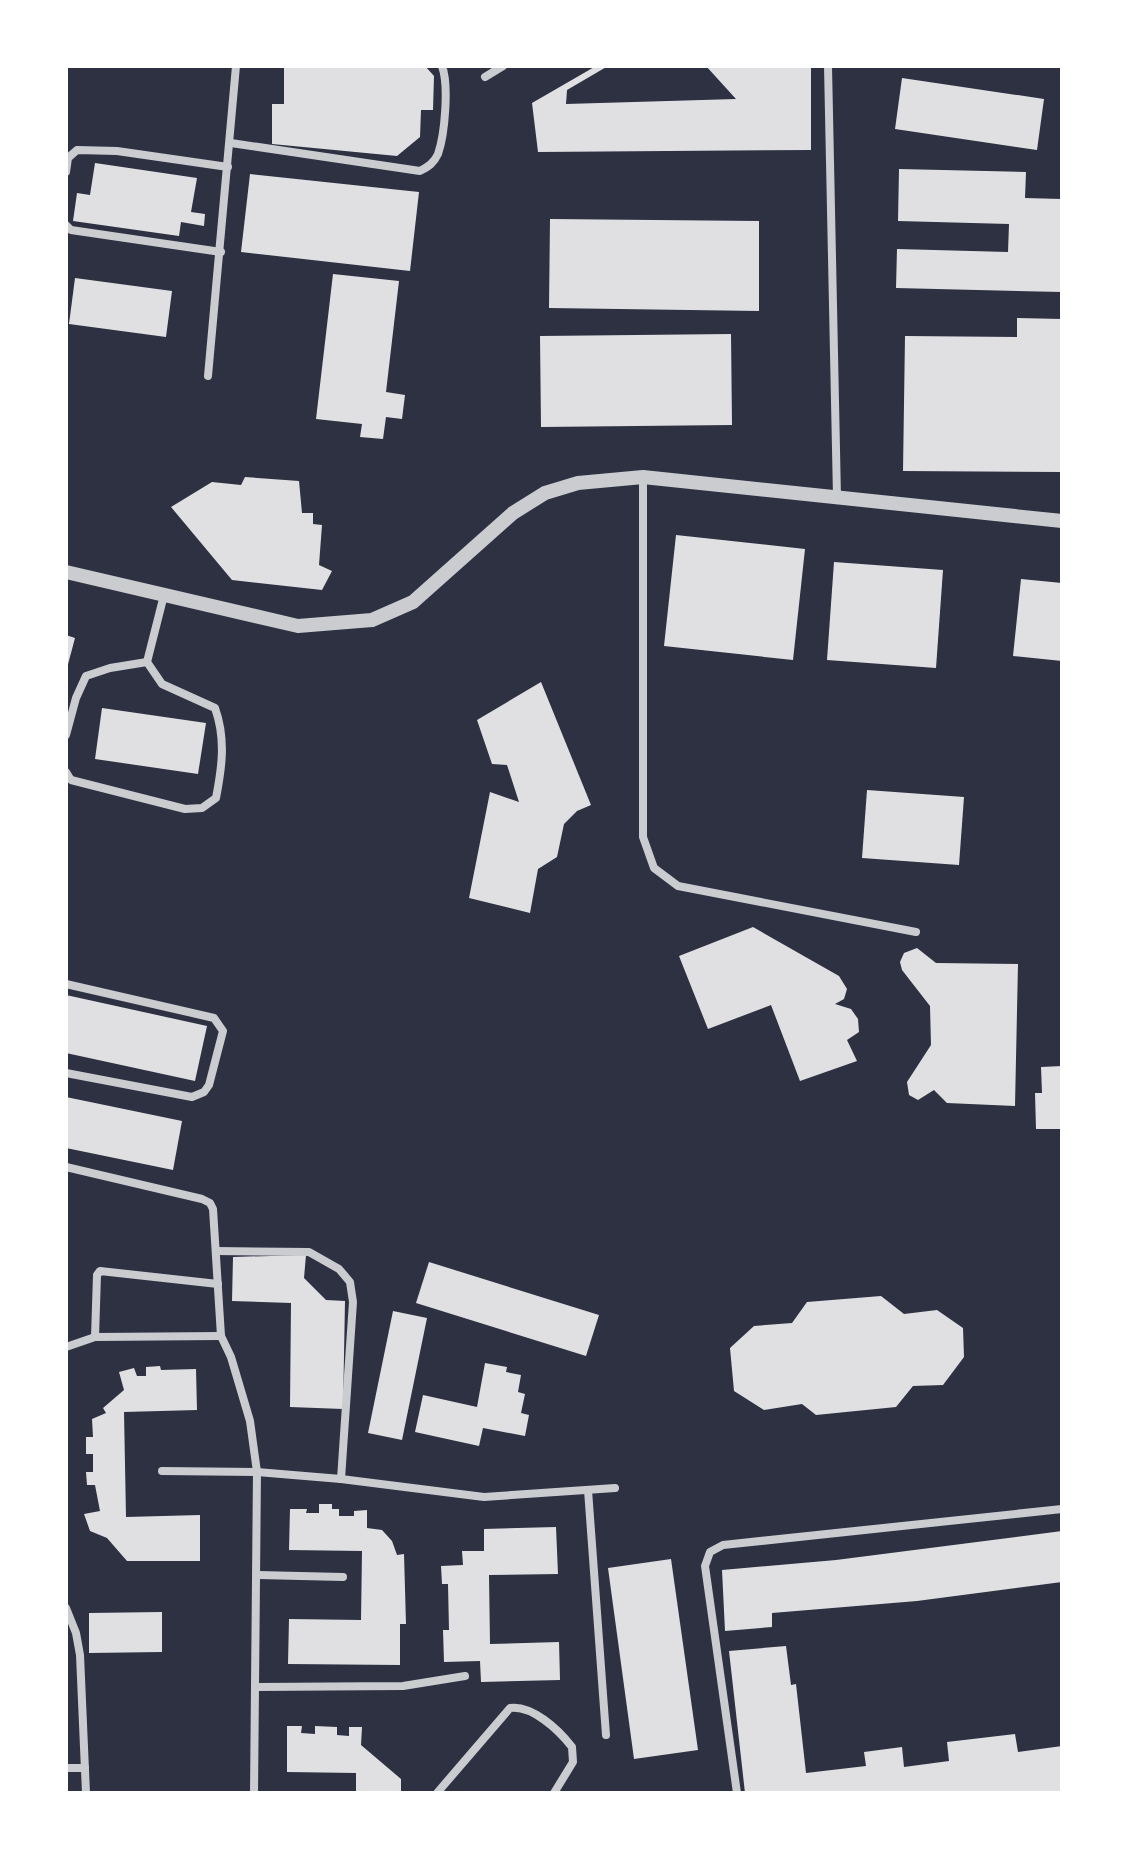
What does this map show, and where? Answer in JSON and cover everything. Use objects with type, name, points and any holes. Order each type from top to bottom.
[{"type":"street","points":[[208,376],[236,66]]},
{"type":"street","points":[[231,143],[420,171],[433,162],[440,142],[446,82],[442,66]]},
{"type":"street","points":[[485,77],[503,66]]},
{"type":"street","points":[[828,66],[837,497]]},
{"type":"street","points":[[66,172],[68,158],[77,150],[117,151],[228,167]]},
{"type":"street","points":[[66,225],[71,230],[221,252]]},
{"type":"street","points":[[643,477],[643,837],[654,868],[678,886],[916,932]]},
{"type":"street","points":[[66,572],[298,626],[372,620],[413,602],[513,513],[545,493],[578,483],[643,477],[1062,521]]},
{"type":"street","points":[[66,772],[71,780],[185,809],[202,808],[216,798],[222,765],[222,727],[215,708],[162,684],[147,662],[164,595]]},
{"type":"street","points":[[66,735],[76,698],[86,676],[110,668],[147,662]]},
{"type":"street","points":[[66,984],[214,1018],[223,1031],[209,1085],[204,1092],[192,1097],[66,1073]]},
{"type":"street","points":[[66,1167],[210,1203],[213,1209],[221,1336],[231,1357],[250,1421],[257,1472],[254,1793]]},
{"type":"street","points":[[216,1251],[309,1252],[339,1269],[350,1282],[353,1302],[341,1479]]},
{"type":"street","points":[[95,1337],[97,1275],[100,1271],[218,1284]]},
{"type":"street","points":[[66,1347],[95,1337],[221,1336]]},
{"type":"street","points":[[162,1471],[257,1472],[484,1497],[615,1488]]},
{"type":"street","points":[[588,1490],[606,1735]]},
{"type":"street","points":[[737,1793],[705,1566],[710,1552],[723,1545],[1062,1509]]},
{"type":"street","points":[[258,1575],[343,1577]]},
{"type":"street","points":[[66,1608],[76,1633],[80,1655],[86,1793]]},
{"type":"street","points":[[256,1687],[403,1686],[465,1676]]},
{"type":"street","points":[[437,1793],[510,1708],[515,1707],[533,1712],[572,1747],[573,1762],[554,1793]]},
{"type":"street","points":[[66,1768],[85,1768]]},
{"type":"building","points":[[284,66],[425,66],[434,76],[433,110],[421,110],[420,137],[397,156],[272,144],[272,104],[284,104]]},
{"type":"building","points":[[596,66],[608,66],[567,90],[566,104],[736,99],[706,66],[811,66],[811,150],[538,152],[532,103]]},
{"type":"building","points":[[902,78],[1044,99],[1037,150],[895,129]]},
{"type":"building","points":[[95,163],[197,178],[191,212],[205,214],[204,226],[181,222],[179,236],[73,221],[77,193],[90,195]]},
{"type":"building","points":[[899,169],[1026,172],[1025,198],[1062,199],[1062,292],[896,288],[897,249],[1008,252],[1009,224],[898,221]]},
{"type":"building","points":[[250,174],[419,192],[410,271],[241,252]]},
{"type":"building","points":[[550,219],[759,221],[759,311],[549,308]]},
{"type":"building","points":[[333,274],[399,281],[386,392],[405,395],[402,419],[386,417],[383,439],[360,437],[362,424],[316,419]]},
{"type":"building","points":[[75,278],[172,291],[166,337],[69,324]]},
{"type":"building","points":[[1017,318],[1062,319],[1062,472],[903,471],[905,336],[1017,337]]},
{"type":"building","points":[[731,334],[732,425],[541,427],[540,336]]},
{"type":"building","points":[[245,477],[299,481],[302,513],[313,513],[313,524],[322,525],[319,565],[332,571],[322,590],[232,580],[171,507],[212,482],[241,485]]},
{"type":"building","points":[[676,535],[805,549],[793,660],[664,646]]},
{"type":"building","points":[[834,562],[943,570],[936,668],[827,660]]},
{"type":"building","points":[[1021,579],[1062,583],[1062,661],[1013,656]]},
{"type":"building","points":[[66,635],[75,638],[67,668],[66,668]]},
{"type":"building","points":[[541,682],[591,805],[577,811],[564,824],[557,857],[538,869],[530,913],[469,898],[490,792],[519,802],[507,765],[492,764],[477,720]]},
{"type":"building","points":[[102,708],[206,723],[198,774],[95,759]]},
{"type":"building","points":[[867,790],[964,797],[959,865],[862,858]]},
{"type":"building","points":[[753,927],[839,976],[847,989],[844,999],[835,1004],[851,1009],[858,1019],[859,1032],[847,1040],[857,1061],[800,1081],[771,1005],[708,1029],[679,956]]},
{"type":"building","points":[[917,948],[936,963],[1018,964],[1015,1106],[947,1103],[934,1090],[918,1100],[909,1095],[907,1082],[931,1045],[930,1006],[902,970],[900,962],[904,953]]},
{"type":"building","points":[[66,995],[207,1026],[195,1081],[66,1053]]},
{"type":"building","points":[[1062,1066],[1062,1129],[1036,1129],[1035,1093],[1042,1093],[1041,1067]]},
{"type":"building","points":[[66,1097],[182,1121],[173,1170],[66,1148]]},
{"type":"building","points":[[306,1255],[304,1278],[326,1300],[345,1301],[343,1409],[290,1407],[291,1303],[232,1301],[233,1257]]},
{"type":"building","points":[[429,1262],[599,1315],[586,1356],[416,1303]]},
{"type":"building","points":[[881,1296],[904,1314],[937,1310],[963,1328],[964,1357],[943,1385],[913,1386],[896,1407],[816,1415],[802,1404],[764,1410],[734,1391],[730,1348],[754,1326],[792,1323],[807,1302]]},
{"type":"building","points":[[393,1311],[427,1318],[402,1440],[368,1433]]},
{"type":"building","points":[[485,1363],[507,1367],[506,1372],[521,1375],[518,1392],[525,1394],[521,1413],[529,1415],[525,1436],[483,1428],[479,1446],[415,1432],[423,1395],[477,1407]]},
{"type":"building","points":[[160,1366],[161,1370],[196,1369],[197,1410],[124,1412],[126,1517],[200,1515],[200,1561],[127,1561],[107,1538],[90,1531],[84,1514],[100,1511],[95,1485],[87,1485],[86,1472],[93,1472],[93,1454],[86,1454],[86,1437],[93,1437],[92,1419],[106,1413],[103,1408],[124,1390],[119,1372],[134,1368],[137,1376],[146,1376],[146,1367]]},
{"type":"building","points":[[319,1504],[332,1504],[332,1509],[339,1509],[339,1516],[354,1516],[354,1511],[367,1510],[367,1528],[382,1530],[392,1541],[397,1555],[404,1554],[406,1624],[400,1624],[400,1665],[288,1664],[289,1619],[361,1620],[362,1551],[289,1550],[290,1509],[319,1513]]},
{"type":"building","points":[[556,1527],[558,1574],[489,1575],[490,1644],[559,1642],[560,1680],[481,1682],[480,1661],[444,1662],[443,1630],[449,1630],[448,1584],[442,1584],[441,1566],[463,1565],[462,1551],[484,1551],[484,1529]]},
{"type":"building","points":[[1062,1531],[1062,1582],[917,1601],[772,1613],[772,1627],[725,1631],[722,1570],[836,1560]]},
{"type":"building","points":[[671,1559],[698,1750],[634,1759],[608,1568]]},
{"type":"building","points":[[162,1612],[162,1652],[89,1653],[89,1613]]},
{"type":"building","points":[[786,1646],[791,1685],[796,1684],[806,1773],[866,1766],[864,1752],[902,1747],[904,1767],[949,1761],[947,1742],[1015,1734],[1018,1752],[1062,1746],[1062,1791],[745,1793],[729,1651]]},
{"type":"building","points":[[287,1726],[302,1726],[301,1733],[315,1734],[315,1726],[337,1727],[337,1735],[349,1736],[349,1727],[362,1727],[361,1745],[401,1779],[401,1793],[356,1793],[356,1773],[287,1772]]}]
